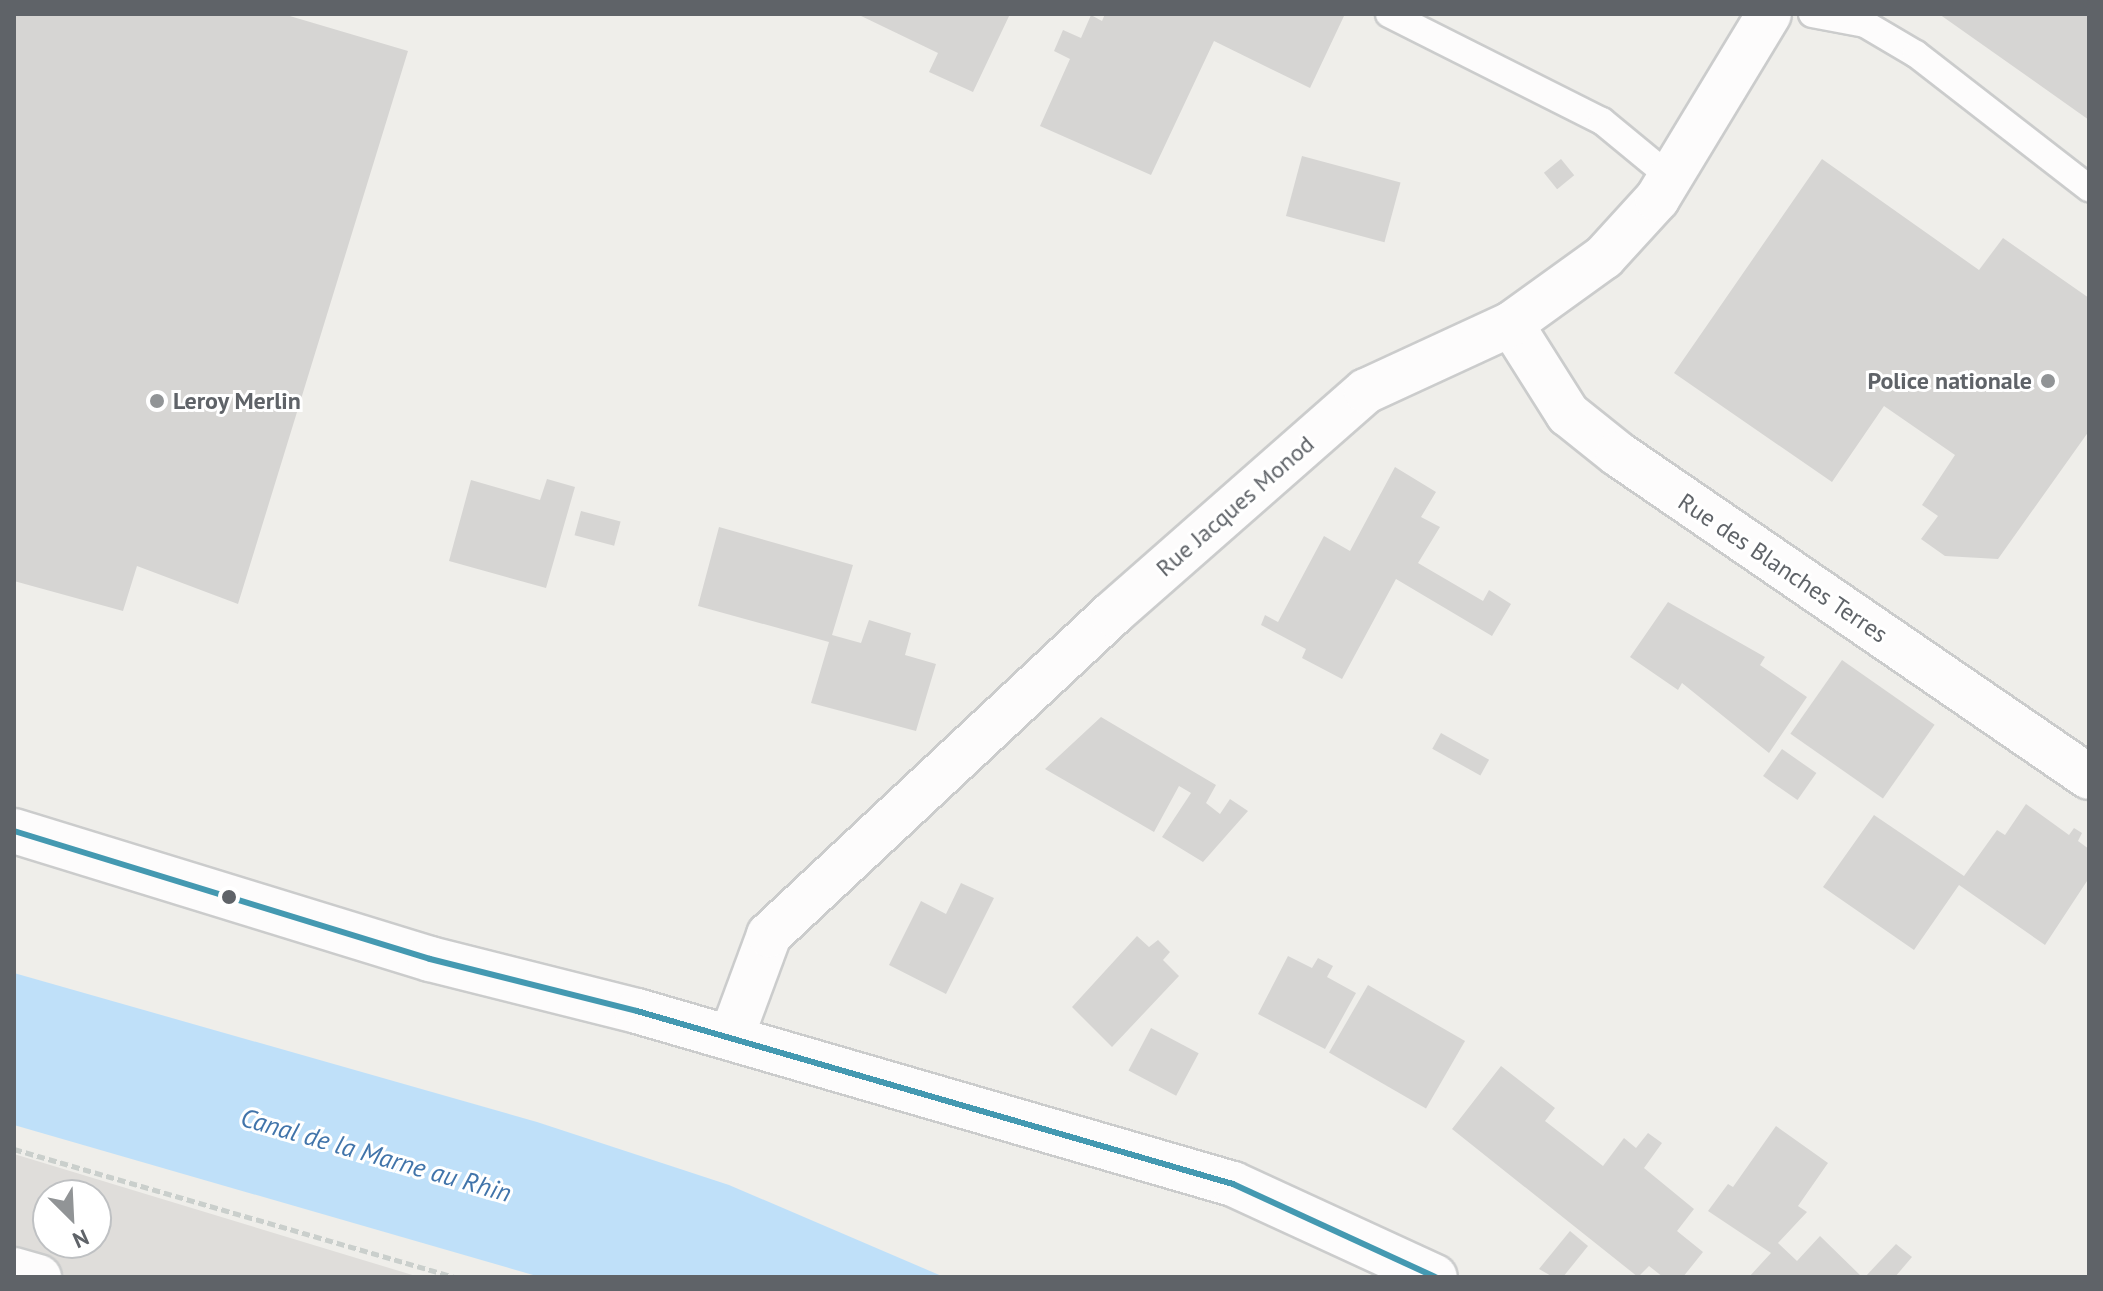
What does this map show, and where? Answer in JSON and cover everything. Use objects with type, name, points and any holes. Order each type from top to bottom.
[{"type":"street","name":"Rue Jacques Monod","points":[[731,1038],[769,935],[1112,614],[1366,391],[1511,324],[1604,257],[1670,177],[1769,14]]},
{"type":"street","name":"Rue des Blanches Terres","points":[[1511,324],[1568,414],[1618,454],[2089,777]]},
{"type":"street","points":[[14,831],[430,959],[731,1038],[1233,1184],[1435,1277]]},
{"type":"street","points":[[14,1270],[39,1277]]},
{"type":"lane","points":[[1389,14],[1602,121],[1670,177]]},
{"type":"lane","points":[[1812,14],[1869,19],[2089,188]]},
{"type":"path","points":[[14,1149],[454,1277]]},
{"type":"shaded area","points":[[14,1154],[96,1179],[32,1179],[32,1259],[112,1259],[112,1184],[419,1277],[14,1277]]},
{"type":"water","name":"Canal de la Marne au Rhin","points":[[14,973],[537,1122],[729,1185],[944,1277],[540,1277],[14,1125]]},
{"type":"building","name":"Leroy Merlin","points":[[14,14],[283,14],[408,51],[238,604],[137,566],[123,611],[14,581]]},
{"type":"building","points":[[857,14],[1010,14],[973,92],[929,72],[938,53]]},
{"type":"building","points":[[1105,14],[1344,16],[1310,88],[1214,41],[1151,175],[1040,126],[1070,59],[1054,51],[1063,30],[1081,38],[1091,15],[1102,21]]},
{"type":"building","points":[[1939,14],[2089,14],[2089,120],[2034,81]]},
{"type":"building","points":[[1302,156],[1401,182],[1384,242],[1286,216]]},
{"type":"building","points":[[1561,159],[1574,175],[1557,189],[1544,173]]},
{"type":"building","points":[[1822,159],[1979,270],[2003,238],[2089,298],[2089,431],[1998,559],[1945,556],[1921,539],[1938,516],[1922,505],[1955,455],[1884,406],[1832,482],[1674,373]]},
{"type":"building","points":[[1395,467],[1436,492],[1421,517],[1440,527],[1418,563],[1483,601],[1489,590],[1511,604],[1492,636],[1396,579],[1342,679],[1302,658],[1306,649],[1261,625],[1265,615],[1278,622],[1324,536],[1350,551]]},
{"type":"building","points":[[547,479],[575,487],[546,588],[449,561],[471,480],[540,500]]},
{"type":"building","points":[[581,511],[621,522],[614,546],[575,535]]},
{"type":"building","points":[[719,527],[853,565],[832,635],[861,643],[869,620],[911,633],[905,655],[936,664],[916,731],[811,703],[829,642],[698,606]]},
{"type":"building","points":[[1668,602],[1765,657],[1760,665],[1807,697],[1769,753],[1682,683],[1678,690],[1630,657]]},
{"type":"building","points":[[1842,660],[1935,725],[1883,799],[1790,734]]},
{"type":"building","points":[[1101,717],[1216,785],[1206,803],[1220,814],[1230,799],[1248,811],[1203,862],[1162,837],[1191,793],[1179,786],[1154,832],[1045,769]]},
{"type":"building","points":[[1441,733],[1489,760],[1480,775],[1432,749]]},
{"type":"building","points":[[1782,749],[1816,773],[1797,800],[1763,776]]},
{"type":"building","points":[[2026,804],[2069,835],[2074,828],[2082,833],[2078,841],[2089,849],[2089,878],[2045,945],[1959,885],[1914,950],[1823,887],[1874,815],[1964,876],[1997,830],[2005,835]]},
{"type":"building","points":[[961,883],[994,898],[946,994],[889,965],[921,901],[946,914]]},
{"type":"building","points":[[1137,936],[1149,947],[1158,940],[1170,952],[1163,960],[1179,976],[1112,1047],[1072,1007]]},
{"type":"building","points":[[1288,956],[1312,968],[1318,958],[1333,966],[1327,977],[1356,993],[1325,1049],[1258,1014]]},
{"type":"building","points":[[1368,985],[1465,1041],[1426,1109],[1329,1053]]},
{"type":"building","points":[[1151,1028],[1199,1053],[1176,1096],[1128,1070]]},
{"type":"building","points":[[1501,1066],[1555,1108],[1545,1121],[1603,1166],[1624,1138],[1636,1148],[1648,1133],[1662,1143],[1644,1168],[1694,1209],[1677,1231],[1703,1252],[1683,1277],[1663,1277],[1649,1266],[1638,1277],[1452,1129]]},
{"type":"building","points":[[1776,1126],[1828,1163],[1798,1206],[1807,1212],[1778,1243],[1797,1261],[1820,1236],[1862,1277],[1749,1277],[1771,1253],[1708,1211],[1728,1184],[1733,1187]]},
{"type":"building","points":[[1570,1231],[1588,1246],[1563,1277],[1553,1277],[1539,1269]]},
{"type":"building","points":[[1896,1244],[1912,1257],[1895,1277],[1865,1277]]},
{"type":"transit line","points":[[14,831],[430,959],[637,1011],[1233,1184],[1435,1277]]},
{"type":"place","name":"Police nationale","points":[[2048,381]]},
{"type":"place","name":"Leroy Merlin","points":[[157,401]]}]
